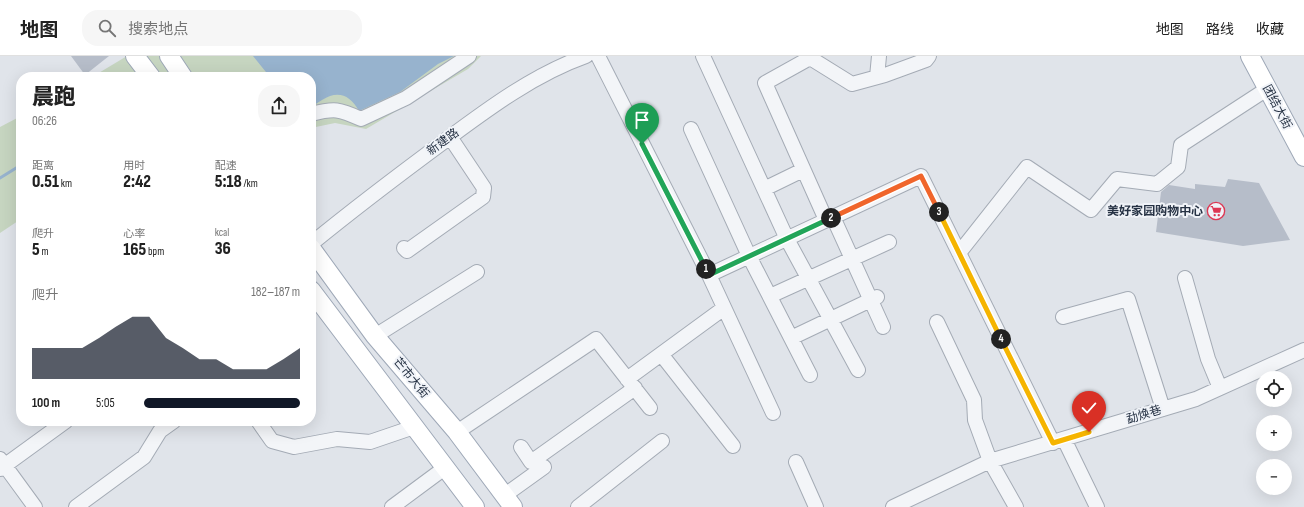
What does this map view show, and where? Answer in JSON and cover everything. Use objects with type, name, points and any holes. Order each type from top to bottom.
[{"type":"main road","points":[[135,56],[147,72]]},
{"type":"main road","points":[[169,56],[180,72]]},
{"type":"main road","name":"团结大街","points":[[1254,58],[1267,89],[1304,157]]},
{"type":"main road","name":"芒市大街","points":[[316,255],[375,336],[457,432],[509,501]]},
{"type":"main road","points":[[316,297],[475,507]]},
{"type":"street","points":[[316,113],[330,109],[347,112],[362,119],[406,98],[469,56]]},
{"type":"street","name":"新建路","points":[[316,240],[370,195],[478,116],[563,64],[586,56]]},
{"type":"street","points":[[598,56],[709,275],[773,413]]},
{"type":"street","points":[[703,56],[786,239],[858,370]]},
{"type":"street","points":[[877,77],[879,56]]},
{"type":"street","points":[[883,327],[874,299],[851,260],[804,170],[765,82],[808,57],[852,84],[877,77],[914,61],[926,60],[930,56]]},
{"type":"street","points":[[959,253],[1027,167],[1091,210],[1117,179],[1157,184],[1178,166],[1181,145],[1267,89]]},
{"type":"street","points":[[691,129],[749,256],[810,375]]},
{"type":"street","points":[[404,248],[407,251],[483,197],[484,188],[450,137]]},
{"type":"street","points":[[764,189],[804,170]]},
{"type":"street","points":[[709,275],[921,176],[959,253],[1058,441],[1097,507]]},
{"type":"street","points":[[770,296],[890,242]]},
{"type":"street","points":[[375,336],[477,272]]},
{"type":"street","points":[[1184,278],[1208,359],[1220,388]]},
{"type":"street","points":[[791,338],[874,299]]},
{"type":"street","points":[[1063,317],[1128,299],[1163,409]]},
{"type":"street","points":[[520,447],[531,462],[631,384],[661,354],[720,311]]},
{"type":"street","points":[[937,322],[974,400],[975,420],[990,461],[1016,507]]},
{"type":"street","points":[[457,432],[596,339],[650,408]]},
{"type":"street","name":"勐焕巷","points":[[893,507],[990,461],[1196,399],[1304,350]]},
{"type":"street","points":[[661,354],[733,446]]},
{"type":"street","points":[[36,507],[2,464],[59,426]]},
{"type":"street","points":[[76,507],[144,457],[160,431],[167,426]]},
{"type":"street","points":[[261,426],[272,442],[294,447],[337,439],[370,442],[414,427]]},
{"type":"street","points":[[578,507],[662,441]]},
{"type":"street","points":[[796,462],[816,507]]},
{"type":"street","points":[[392,507],[446,467]]},
{"type":"street","points":[[509,501],[544,467]]},
{"type":"green space","points":[[127,56],[481,56],[468,69],[366,129],[335,123],[316,127],[316,72],[100,72]]},
{"type":"green space","points":[[16,119],[16,222],[0,233],[0,127]]},
{"type":"water","points":[[253,56],[454,56],[438,64],[400,92],[359,111],[352,101],[338,95],[328,97],[316,104],[316,72],[266,72]]},
{"type":"building","points":[[71,56],[109,56],[89,72],[83,72]]},
{"type":"building","name":"美好家园购物中心","points":[[1228,179],[1259,183],[1290,240],[1243,246],[1156,232],[1161,192],[1169,185],[1195,189],[1195,184],[1225,187]]},
{"type":"waterway","points":[[0,178],[16,168]]},
{"type":"place","name":"美好家园购物中心","points":[[1216,211]]},
{"type":"route","points":[[642,144],[709,275],[921,176],[1053,443],[1089,432]]}]
